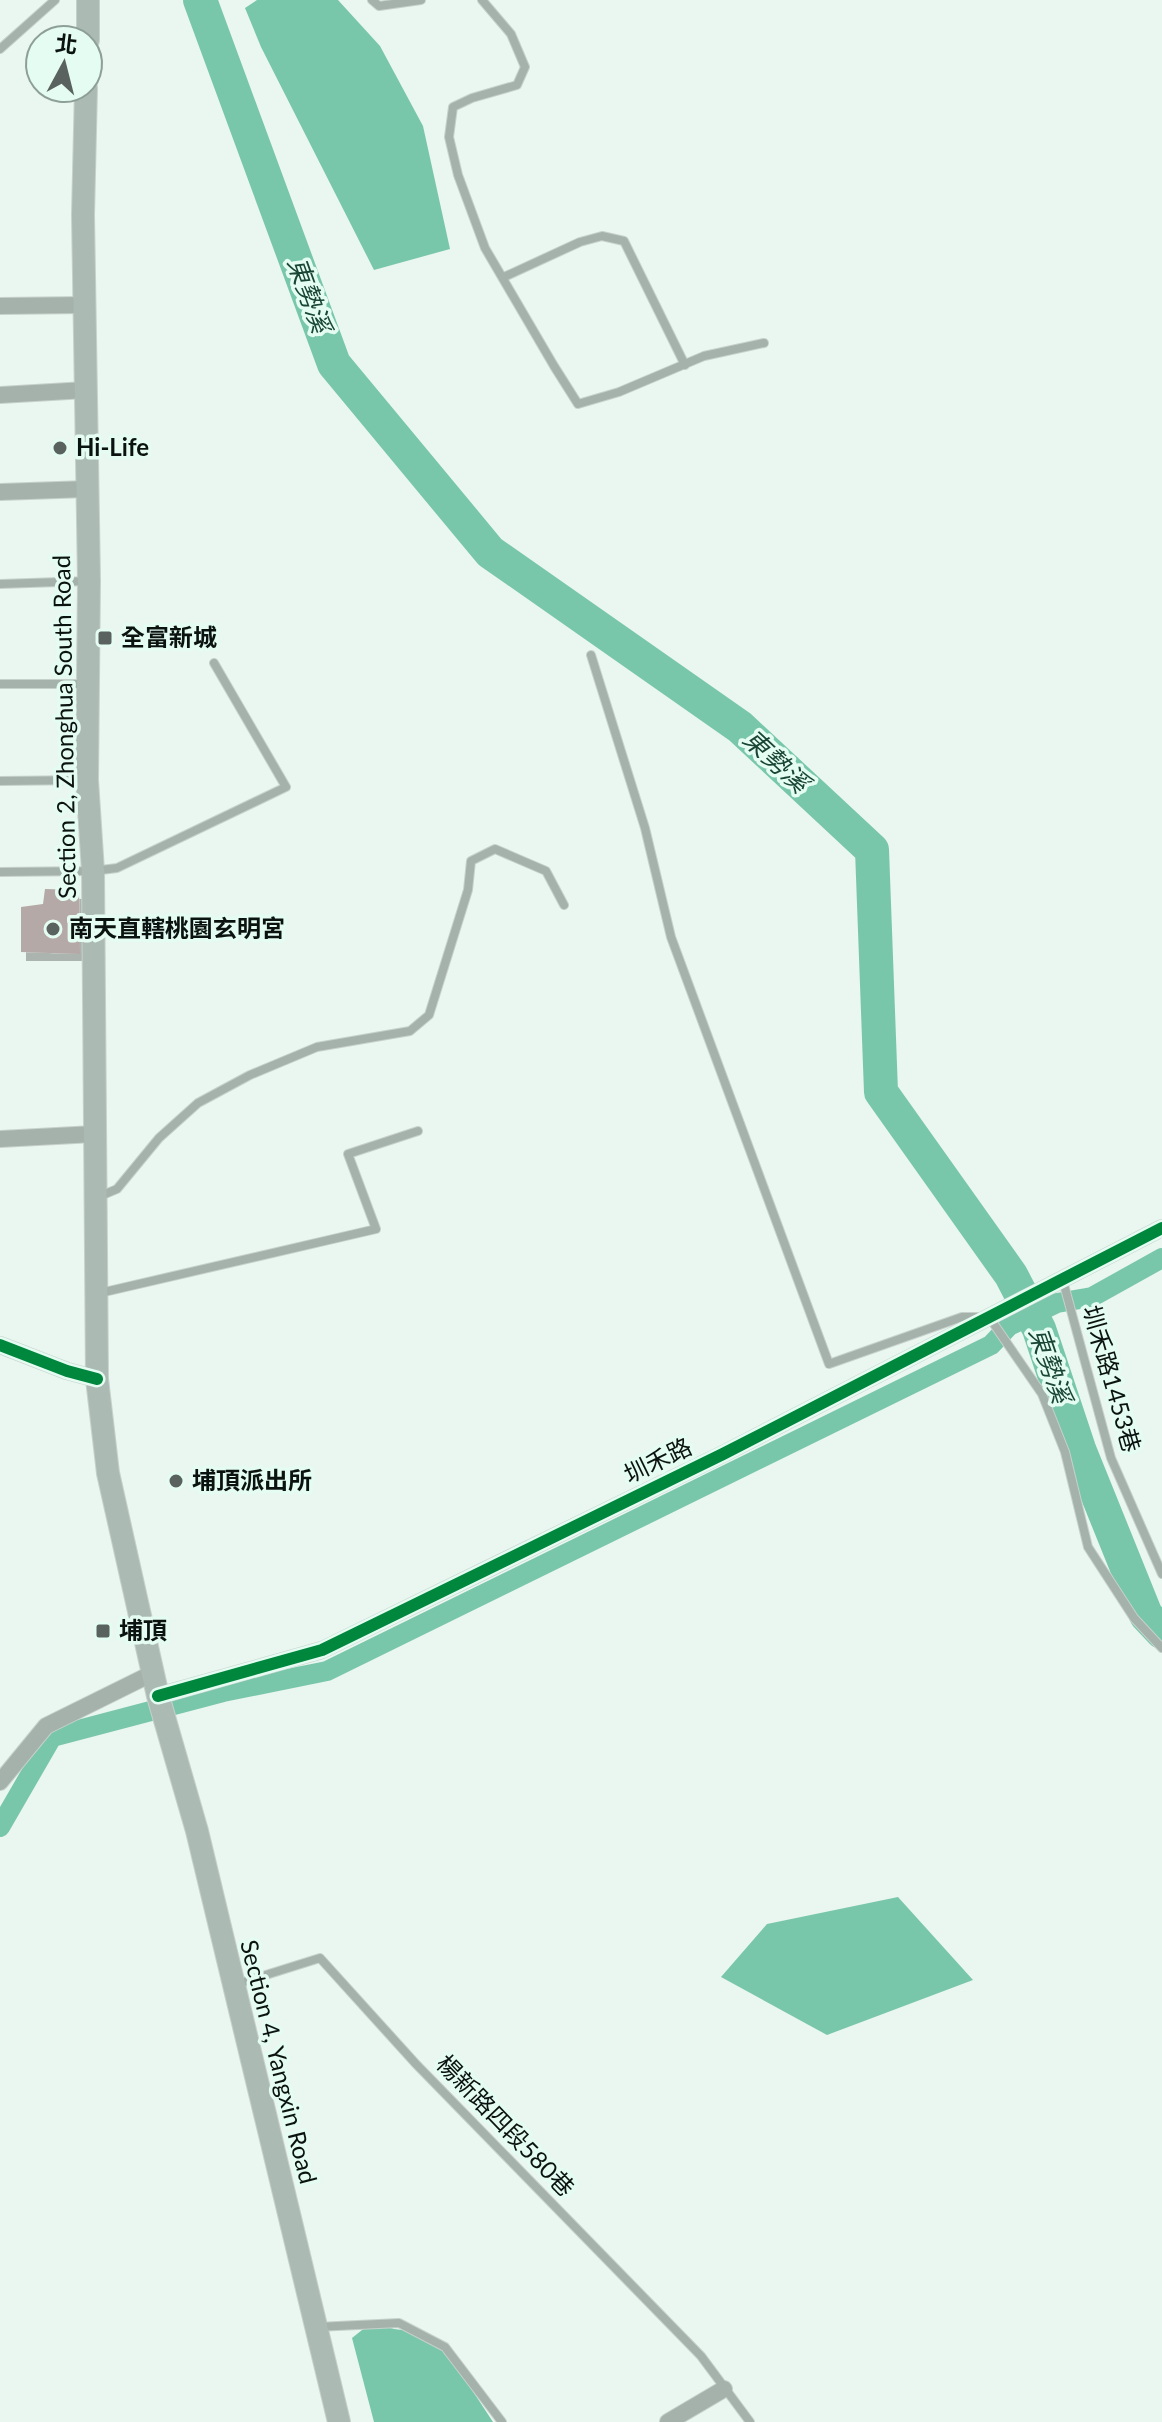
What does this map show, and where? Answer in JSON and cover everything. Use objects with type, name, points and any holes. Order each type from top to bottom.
[{"type":"main road","points":[[88,0],[88,24]]},
{"type":"main road","name":"Section 2, Zhonghua South Road","points":[[86,104],[83,215],[89,581],[87,780],[93,871],[97,1379],[108,1473],[160,1706]]},
{"type":"main road","name":"Section 4, Yangxin Road","points":[[160,1706],[197,1831],[339,2422]]},
{"type":"street","points":[[0,306],[85,305]]},
{"type":"street","points":[[0,395],[86,390]]},
{"type":"street","points":[[0,492],[87,489]]},
{"type":"street","points":[[0,1139],[94,1134]]},
{"type":"street","name":"圳禾路","points":[[160,1706],[322,1650],[994,1320],[1162,1228]]},
{"type":"street","points":[[0,1345],[97,1379]]},
{"type":"street","points":[[0,1782],[46,1726],[153,1673]]},
{"type":"street","points":[[668,2422],[724,2389]]},
{"type":"lane","points":[[0,49],[55,0]]},
{"type":"lane","points":[[372,0],[379,6],[421,0]]},
{"type":"lane","points":[[482,0],[511,34],[525,67],[517,85],[453,107],[449,137],[458,175],[485,248],[578,404],[619,392],[704,356],[764,343]]},
{"type":"lane","points":[[504,277],[580,242],[602,236],[624,241],[685,365]]},
{"type":"lane","points":[[0,584],[89,581]]},
{"type":"lane","points":[[591,655],[645,828],[671,937],[829,1364],[962,1317],[994,1320],[1042,1394],[1065,1452],[1088,1547],[1134,1618],[1162,1648]]},
{"type":"lane","points":[[0,872],[117,868],[286,787],[214,663]]},
{"type":"lane","points":[[0,684],[89,684]]},
{"type":"lane","points":[[0,781],[87,780]]},
{"type":"lane","points":[[94,1199],[117,1189],[159,1138],[198,1103],[250,1075],[317,1047],[410,1031],[429,1015],[468,890],[471,861],[495,849],[546,871],[564,905]]},
{"type":"lane","points":[[95,1294],[376,1229],[348,1154],[418,1131]]},
{"type":"lane","name":"圳禾路1453巷","points":[[1060,1286],[1072,1312],[1111,1458],[1162,1574]]},
{"type":"lane","name":"楊新路四段580巷","points":[[232,1986],[320,1958],[416,2064],[701,2356],[724,2389]]},
{"type":"lane","points":[[316,2327],[399,2323],[445,2347],[502,2422]]},
{"type":"lane","points":[[724,2389],[750,2422]]},
{"type":"shaded area","points":[[257,0],[338,0],[380,46],[423,126],[450,249],[374,270],[261,47],[245,8]]},
{"type":"shaded area","points":[[898,1897],[973,1980],[827,2035],[721,1977],[767,1924]]},
{"type":"shaded area","points":[[372,2322],[394,2329],[427,2333],[455,2364],[493,2422],[374,2422],[352,2338]]},
{"type":"building","name":"南天直轄桃園玄明宮","points":[[45,889],[79,890],[80,954],[21,952],[21,907],[43,904]]},
{"type":"waterway","name":"東勢溪","points":[[200,0],[334,364],[490,552],[740,727],[872,850],[881,1092],[1011,1275],[1039,1329],[1079,1449],[1146,1615],[1162,1632]]},
{"type":"waterway","points":[[0,1827],[52,1737],[223,1692],[327,1671],[991,1345],[1009,1326],[1057,1303],[1092,1297],[1162,1258]]},
{"type":"cycle path","points":[[158,1696],[322,1650],[723,1454],[1162,1228]]},
{"type":"cycle path","points":[[0,1345],[97,1379]]},
{"type":"place","name":"Hi-Life","points":[[60,448]]},
{"type":"place","name":"全富新城","points":[[105,638]]},
{"type":"place","name":"南天直轄桃園玄明宮","points":[[53,929]]},
{"type":"place","name":"埔頂派出所","points":[[176,1481]]},
{"type":"place","name":"埔頂","points":[[103,1631]]}]
